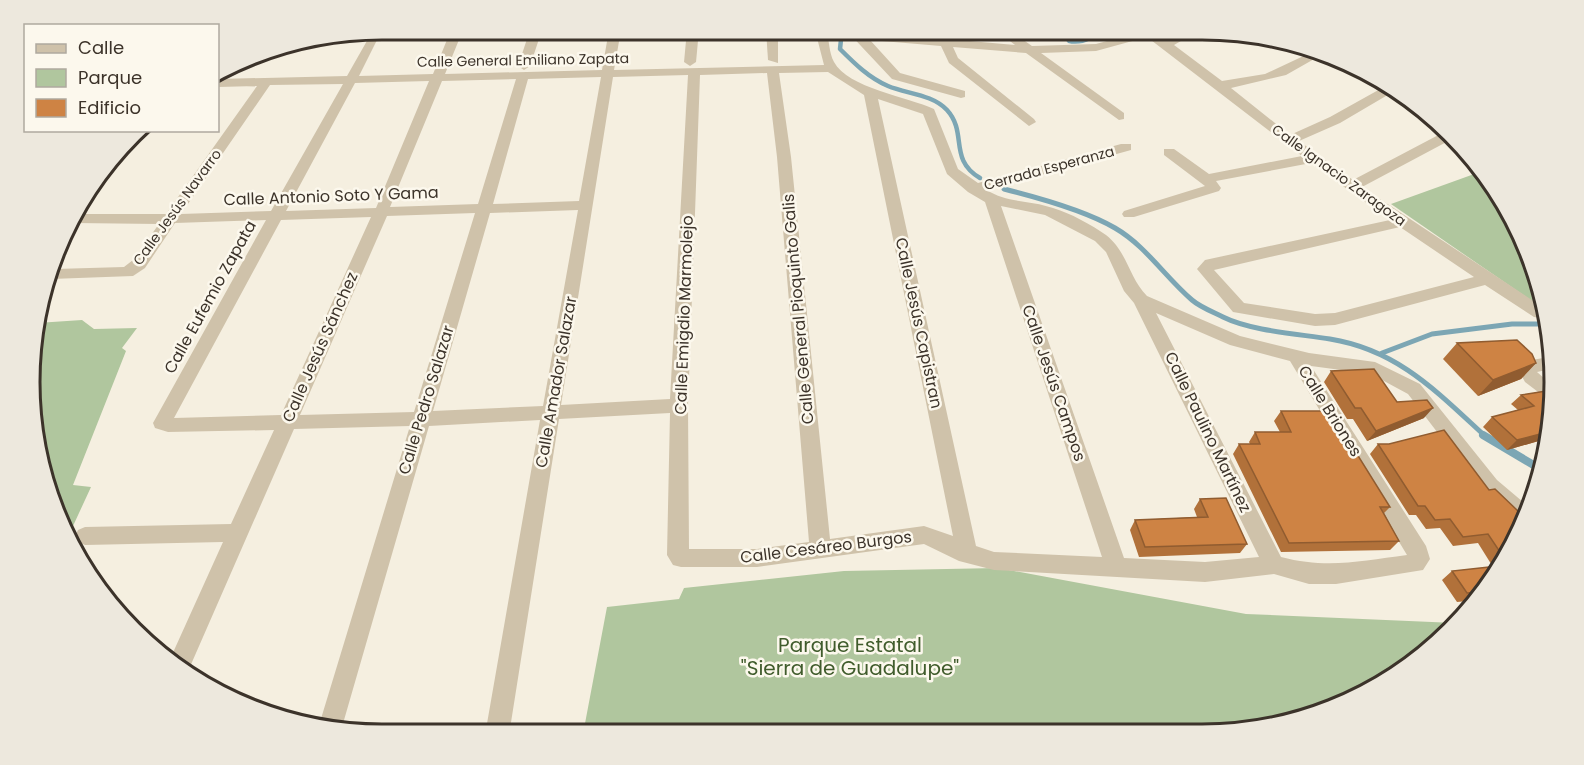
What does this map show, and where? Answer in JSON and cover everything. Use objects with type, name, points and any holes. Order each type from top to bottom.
[{"type":"street","name":"Calle Eufemio Zapata","points":[[287,422],[168,425],[162,423],[373,40]]},
{"type":"street","name":"Calle Jesús Sánchez","points":[[182,659],[381,212],[453,40]]},
{"type":"street","name":"Calle Pedro Salazar","points":[[332,721],[419,419],[485,209],[533,40]]},
{"type":"street","name":"Calle Amador Salazar","points":[[499,724],[613,40]]},
{"type":"street","name":"Calle Emigdio Marmolejo","points":[[681,558],[678,555],[679,406],[693,40]]},
{"type":"street","name":"Calle General Pioquinto Galis","points":[[773,40],[820,548]]},
{"type":"street","points":[[823,40],[829,64],[870,93]]},
{"type":"street","points":[[863,40],[896,76],[961,94]]},
{"type":"street","points":[[918,40],[1030,50],[1096,47],[1118,40]]},
{"type":"street","points":[[1016,40],[1119,116]]},
{"type":"street","name":"Calle Ignacio Zaragoza","points":[[1160,40],[1289,140],[1402,222],[1536,310]]},
{"type":"street","points":[[1166,44],[1174,40]]},
{"type":"street","points":[[945,43],[954,60],[1029,122]]},
{"type":"street","points":[[1217,85],[1266,80],[1288,71],[1309,58]]},
{"type":"street","name":"Calle General Emiliano Zapata","points":[[219,83],[439,73],[829,64]]},
{"type":"street","name":"Calle General Emiliano Zapata","points":[[235,74],[353,76]]},
{"type":"street","name":"Calle Jesús Navarro","points":[[59,274],[127,272],[139,264],[266,82]]},
{"type":"street","points":[[1289,140],[1335,120],[1383,92]]},
{"type":"street","name":"Calle Paulino Martínez","points":[[870,93],[915,105],[929,112],[948,167],[973,189],[993,200],[1049,211],[1100,238],[1113,250],[1132,291],[1141,300],[1274,565]]},
{"type":"street","name":"Calle Jesús Capistran","points":[[870,93],[968,554]]},
{"type":"street","points":[[1352,186],[1441,139]]},
{"type":"street","name":"Cerrada Esperanza","points":[[973,189],[1126,147]]},
{"type":"street","points":[[1129,214],[1209,192],[1214,187],[1169,152]]},
{"type":"street","points":[[1206,179],[1313,158]]},
{"type":"street","name":"Calle Jesús Campos","points":[[993,200],[1116,566]]},
{"type":"street","name":"Calle Antonio Soto Y Gama","points":[[82,219],[169,219],[586,205]]},
{"type":"street","points":[[1402,222],[1211,264],[1205,269],[1239,308],[1316,320],[1335,319],[1487,279]]},
{"type":"street","points":[[1141,300],[1236,341],[1296,357],[1375,368],[1414,389],[1490,486],[1518,510]]},
{"type":"street","name":"Calle Briones","points":[[1274,565],[1309,574],[1336,574],[1415,563],[1419,559],[1296,357]]},
{"type":"street","points":[[1543,364],[1532,366],[1528,371],[1531,377],[1544,388]]},
{"type":"street","points":[[287,422],[419,419],[679,406]]},
{"type":"street","points":[[85,536],[238,533]]},
{"type":"street","name":"Calle Cesáreo Burgos","points":[[681,558],[757,558],[924,535],[938,538],[968,554],[994,561],[1116,566]]},
{"type":"street","points":[[1116,566],[1205,572],[1274,565]]},
{"type":"green space","points":[[1473,174],[1508,231],[1534,303],[1391,204]]},
{"type":"green space","points":[[82,320],[94,329],[137,328],[122,348],[126,351],[73,485],[91,487],[73,526],[52,471],[43,427],[40,382],[46,322]]},
{"type":"green space","name":"Parque Estatal \"Sierra de Guadalupe\"","points":[[998,568],[1246,614],[1444,623],[1410,654],[1353,689],[1290,713],[1246,722],[1224,724],[585,724],[607,607],[679,599],[684,588],[844,571]]},
{"type":"building","points":[[1517,340],[1532,354],[1536,363],[1493,380],[1457,343]]},
{"type":"building","points":[[1374,369],[1397,402],[1427,400],[1433,408],[1376,431],[1361,408],[1355,408],[1331,371]]},
{"type":"building","points":[[1544,391],[1540,434],[1517,440],[1492,417],[1534,406],[1521,395]]},
{"type":"building","points":[[1281,411],[1324,411],[1344,446],[1352,446],[1390,507],[1380,507],[1399,541],[1289,543],[1239,444],[1260,444],[1255,432],[1291,432]]},
{"type":"building","points":[[1444,430],[1489,490],[1495,489],[1518,511],[1499,551],[1488,534],[1463,537],[1450,519],[1435,520],[1425,506],[1418,506],[1378,444],[1389,444]]},
{"type":"building","points":[[1226,498],[1247,544],[1145,547],[1135,520],[1208,517],[1200,499]]},
{"type":"building","points":[[1490,567],[1472,593],[1467,593],[1452,571]]},
{"type":"waterway","points":[[841,40],[840,49],[856,65],[881,83],[934,101],[947,110],[957,128],[964,163],[980,178]]},
{"type":"waterway","points":[[1004,189],[1076,211],[1115,228],[1146,253],[1192,300],[1234,322],[1354,345],[1396,363],[1433,389],[1485,436]]},
{"type":"waterway","points":[[1382,353],[1432,334],[1512,324],[1538,324]]},
{"type":"waterway","points":[[1483,435],[1533,465]]}]
